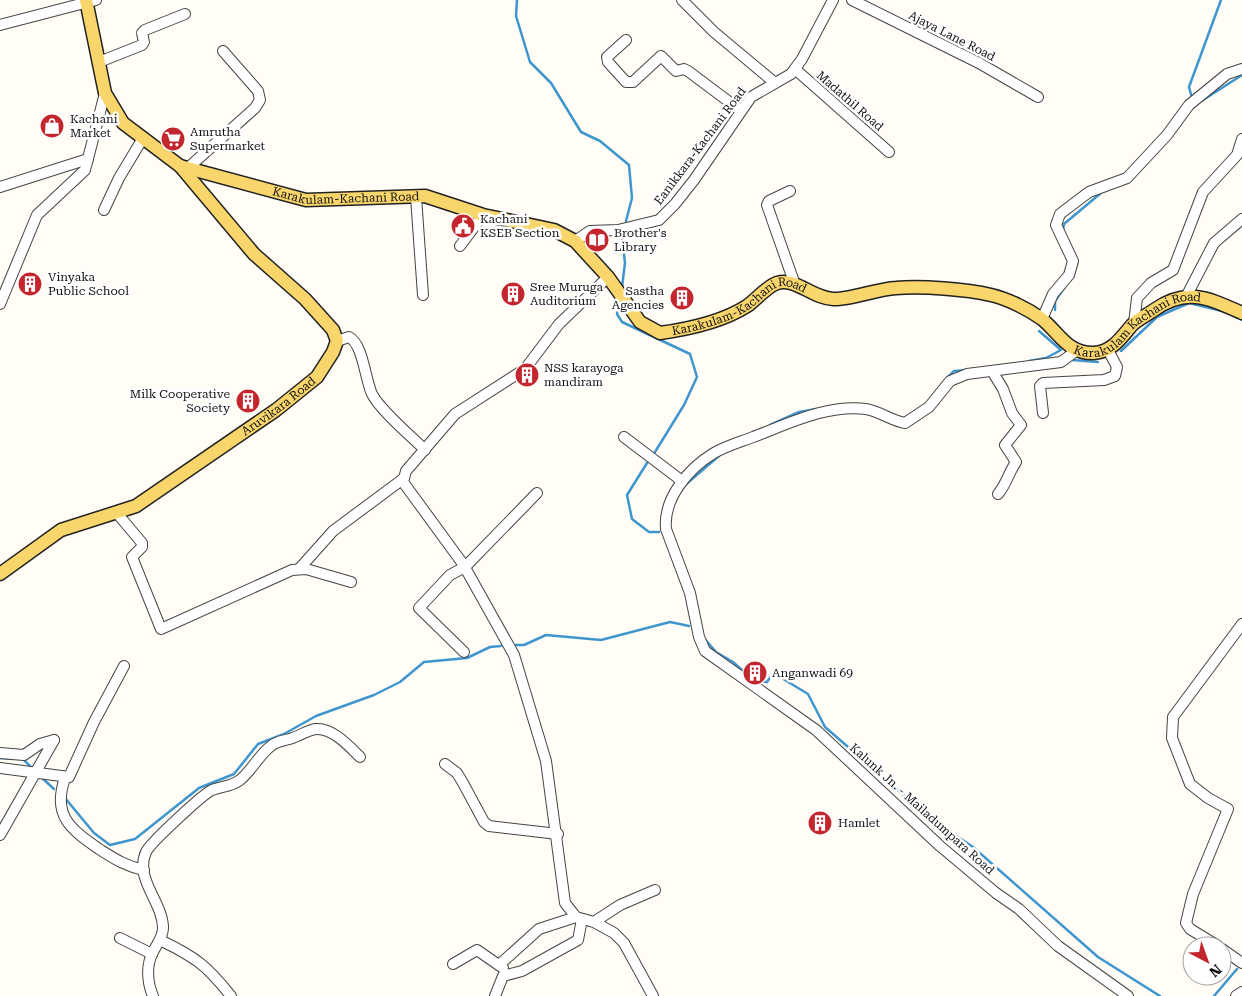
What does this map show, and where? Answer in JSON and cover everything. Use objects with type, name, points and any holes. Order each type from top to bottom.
[{"type":"main road","points":[[89,1],[105,93],[123,123],[184,167],[254,254],[305,299],[333,330],[338,341]]},
{"type":"main road","name":"Karakulam-Kachani Road","points":[[184,167],[306,200],[424,196],[483,215],[554,230],[575,241],[608,277],[640,322],[660,333],[728,317],[747,306],[776,283],[794,282],[809,293],[833,299],[898,287],[948,289],[991,295],[1025,309],[1042,319]]},
{"type":"main road","name":"Karakulam Kachani Road","points":[[1042,319],[1076,351],[1108,350],[1134,323],[1164,303],[1187,295],[1209,298],[1242,313]]},
{"type":"main road","name":"Aruvikara Road","points":[[0,574],[61,530],[136,506],[300,393],[326,364],[338,341]]},
{"type":"street","points":[[682,0],[714,32],[775,83]]},
{"type":"street","name":"Eanikkara-Kachani Road","points":[[575,241],[590,231],[618,230],[660,220],[694,180],[740,110],[758,91],[784,80],[795,69],[802,60],[833,0]]},
{"type":"street","name":"Ajaya Lane Road","points":[[852,0],[979,63],[1038,97]]},
{"type":"street","points":[[0,25],[89,1]]},
{"type":"street","points":[[99,62],[144,44],[142,33],[145,30],[186,14]]},
{"type":"street","points":[[626,40],[608,55],[607,59],[626,82],[633,82],[661,56],[676,71],[684,69],[688,71],[740,110]]},
{"type":"street","points":[[184,167],[255,108],[260,100],[258,91],[223,51]]},
{"type":"street","points":[[1042,319],[1054,294],[1069,275],[1073,261],[1056,225],[1060,214],[1088,192],[1126,178],[1167,136],[1189,106],[1228,74],[1242,68]]},
{"type":"street","name":"Madathil Road","points":[[795,69],[889,152]]},
{"type":"street","points":[[0,304],[37,215],[81,175],[88,159],[105,93]]},
{"type":"street","points":[[104,210],[119,178],[143,138]]},
{"type":"street","points":[[1134,323],[1137,298],[1150,283],[1174,270],[1203,192],[1237,155],[1242,139]]},
{"type":"street","points":[[0,187],[88,159]]},
{"type":"street","points":[[790,190],[769,201],[767,204],[794,282]]},
{"type":"street","points":[[416,197],[423,296]]},
{"type":"street","points":[[460,246],[483,215]]},
{"type":"street","points":[[1187,295],[1214,243],[1242,219]]},
{"type":"street","points":[[116,512],[142,543],[142,547],[132,557],[161,629],[196,612],[300,568],[334,530],[403,479],[406,471],[454,414],[525,369],[558,324],[608,277]]},
{"type":"street","points":[[338,341],[349,337],[353,339],[359,349],[374,398],[425,450]]},
{"type":"street","points":[[1043,413],[1040,386],[1043,382],[1104,380],[1115,376],[1117,367],[1108,350]]},
{"type":"street","points":[[624,437],[682,481],[715,452],[796,420],[838,410],[867,409],[905,423],[929,408],[950,381],[967,374],[1061,362],[1076,351]]},
{"type":"street","points":[[992,371],[1000,384],[1012,413],[1020,425],[1005,445],[1016,462],[1007,476],[1003,489],[998,494]]},
{"type":"street","points":[[403,479],[405,485],[465,567],[514,655],[546,761],[558,834],[565,903],[579,918],[578,940],[522,971],[503,976]]},
{"type":"street","name":"Kalunk Jn. - Mailadumpara Road","points":[[682,481],[668,506],[666,529],[690,593],[700,640],[705,651],[816,730],[940,846],[1019,910],[1058,946],[1128,996]]},
{"type":"street","points":[[464,652],[419,608],[450,575],[465,567],[537,493]]},
{"type":"street","points":[[300,568],[351,582]]},
{"type":"street","points":[[1202,936],[1190,929],[1186,923],[1193,894],[1228,809],[1208,798],[1190,784],[1172,738],[1174,717],[1242,624]]},
{"type":"street","points":[[0,768],[65,778],[71,776],[94,722],[124,666]]},
{"type":"street","points":[[153,996],[150,988],[148,966],[163,931],[159,908],[146,885],[144,870],[147,850],[211,790],[230,786],[241,780],[263,754],[277,743],[294,738],[306,731],[325,730],[347,744],[360,757]]},
{"type":"street","points":[[0,753],[24,755],[40,744],[54,740],[0,835]]},
{"type":"street","points":[[445,764],[457,773],[484,822],[489,826],[558,834]]},
{"type":"street","points":[[65,778],[59,794],[60,806],[73,831],[114,860],[126,866],[144,870]]},
{"type":"street","points":[[594,922],[620,905],[655,890]]},
{"type":"street","points":[[499,964],[539,929],[579,918],[594,922],[614,933],[624,943],[653,996]]},
{"type":"street","points":[[120,938],[152,954]]},
{"type":"street","points":[[158,943],[162,942],[190,955],[210,970],[231,996]]},
{"type":"street","points":[[453,964],[477,950],[499,964],[503,968],[503,976],[495,996]]},
{"type":"street","points":[[1236,996],[1242,992]]},
{"type":"waterway","points":[[517,0],[516,16],[530,62],[551,83],[581,132],[600,141],[629,165],[632,198],[626,221]]},
{"type":"waterway","points":[[1192,98],[1189,87],[1221,0]]},
{"type":"waterway","points":[[1203,100],[1242,75]]},
{"type":"waterway","points":[[1063,230],[1064,224],[1101,193]]},
{"type":"waterway","points":[[622,236],[625,263],[622,287]]},
{"type":"waterway","points":[[1055,310],[1055,301],[1065,287]]},
{"type":"waterway","points":[[619,302],[617,314],[622,322],[690,354],[697,377],[684,405],[655,452]]},
{"type":"waterway","points":[[1121,351],[1157,317],[1189,303],[1222,311]]},
{"type":"waterway","points":[[1234,316],[1242,320]]},
{"type":"waterway","points":[[1029,361],[1046,358],[1061,350],[1039,331]]},
{"type":"waterway","points":[[1072,360],[1098,362]]},
{"type":"waterway","points":[[947,378],[954,371],[967,370]]},
{"type":"waterway","points":[[854,404],[868,405]]},
{"type":"waterway","points":[[770,425],[799,412],[816,409]]},
{"type":"waterway","points":[[684,486],[720,455]]},
{"type":"waterway","points":[[647,463],[627,495],[632,519],[649,532],[659,532]]},
{"type":"waterway","points":[[516,645],[524,645],[546,635],[601,640],[670,622],[689,626]]},
{"type":"waterway","points":[[704,638],[716,652],[733,662],[754,681],[767,682],[773,673],[775,674]]},
{"type":"waterway","points":[[65,798],[94,833],[110,845],[135,839],[199,788],[234,774],[258,744],[284,734],[316,716],[374,695],[400,682],[424,662],[467,658],[490,647],[501,646]]},
{"type":"waterway","points":[[780,677],[808,694],[825,727],[930,818],[973,847],[1098,957],[1160,996]]},
{"type":"waterway","points":[[0,758],[13,759]]},
{"type":"waterway","points":[[24,760],[31,767]]},
{"type":"waterway","points":[[41,777],[54,789]]},
{"type":"waterway","points":[[1214,996],[1237,969]]},
{"type":"place","name":"Kachani Market","points":[[52,126]]},
{"type":"place","name":"Amrutha Supermarket","points":[[173,139]]},
{"type":"place","name":"Kachani KSEB Section","points":[[463,226]]},
{"type":"place","name":"Brother's Library","points":[[597,240]]},
{"type":"place","name":"Vinyaka Public School","points":[[30,284]]},
{"type":"place","name":"Sree Muruga Auditorium","points":[[513,294]]},
{"type":"place","name":"Sastha Agencies","points":[[682,298]]},
{"type":"place","name":"NSS karayoga mandiram","points":[[527,375]]},
{"type":"place","name":"Milk Cooperative Society","points":[[248,401]]},
{"type":"place","name":"Anganwadi 69","points":[[755,673]]},
{"type":"place","name":"Hamlet","points":[[820,823]]}]
